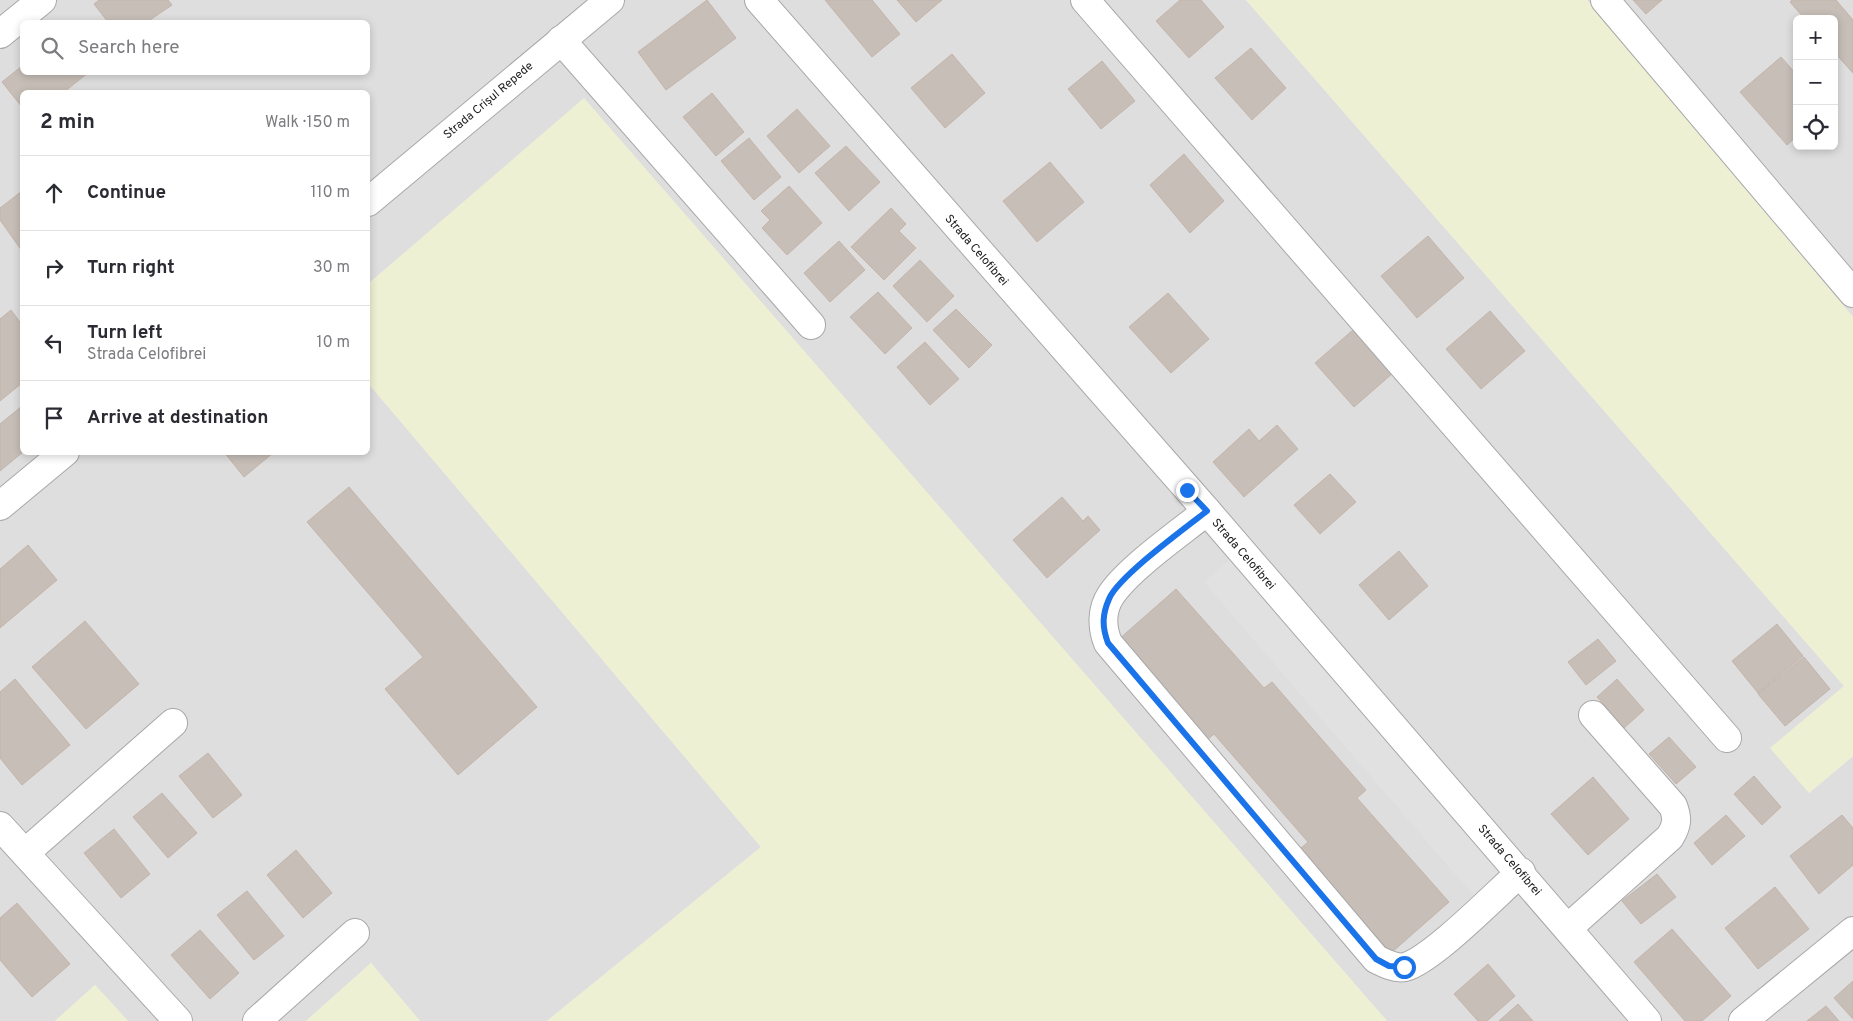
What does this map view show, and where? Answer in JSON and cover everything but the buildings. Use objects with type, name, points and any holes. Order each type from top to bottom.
[{"type":"street","points":[[0,34],[42,0]]},
{"type":"street","name":"Strada Crișul Repede","points":[[370,200],[610,0]]},
{"type":"street","name":"Strada Celofibrei","points":[[759,0],[1521,872],[1647,1021]]},
{"type":"street","points":[[1085,0],[1727,738]]},
{"type":"street","points":[[1605,0],[1853,293]]},
{"type":"street","points":[[561,40],[810,325]]},
{"type":"street","points":[[0,506],[61,455]]},
{"type":"street","points":[[1207,511],[1124,580],[1110,597],[1103,616],[1104,631],[1108,643],[1376,959],[1389,966],[1404,967],[1426,957],[1521,872]]},
{"type":"street","points":[[1568,928],[1670,837],[1678,818],[1673,806],[1594,716]]},
{"type":"street","points":[[25,854],[173,723]]},
{"type":"street","points":[[0,826],[178,1021]]},
{"type":"street","points":[[1743,1021],[1853,931]]},
{"type":"street","points":[[257,1021],[355,933]]},
{"type":"shaded area","points":[[0,0],[1246,0],[1844,686],[1809,793],[1853,756],[1853,1021],[1387,1021],[584,99],[370,282],[370,90],[20,90],[20,455],[370,455],[370,385],[761,847],[547,1021],[420,1021],[371,963],[306,1021],[128,1021],[95,985],[55,1021],[0,1021]]},
{"type":"shaded area","points":[[1587,0],[1853,0],[1853,317]]},
{"type":"shaded area","points":[[1241,550],[1511,861],[1473,895],[1204,582]]},
{"type":"green space","points":[[1246,0],[1587,0],[1853,317],[1853,756],[1809,793],[1770,748],[1844,686]]},
{"type":"green space","points":[[584,98],[1387,1021],[547,1021],[761,847],[370,385],[370,282]]},
{"type":"green space","points":[[371,963],[420,1021],[306,1021]]},
{"type":"green space","points":[[95,985],[128,1021],[55,1021]]},
{"type":"route","points":[[1187,490],[1207,511],[1124,580],[1110,597],[1103,616],[1104,631],[1108,643],[1376,959],[1389,966],[1404,967]]}]
